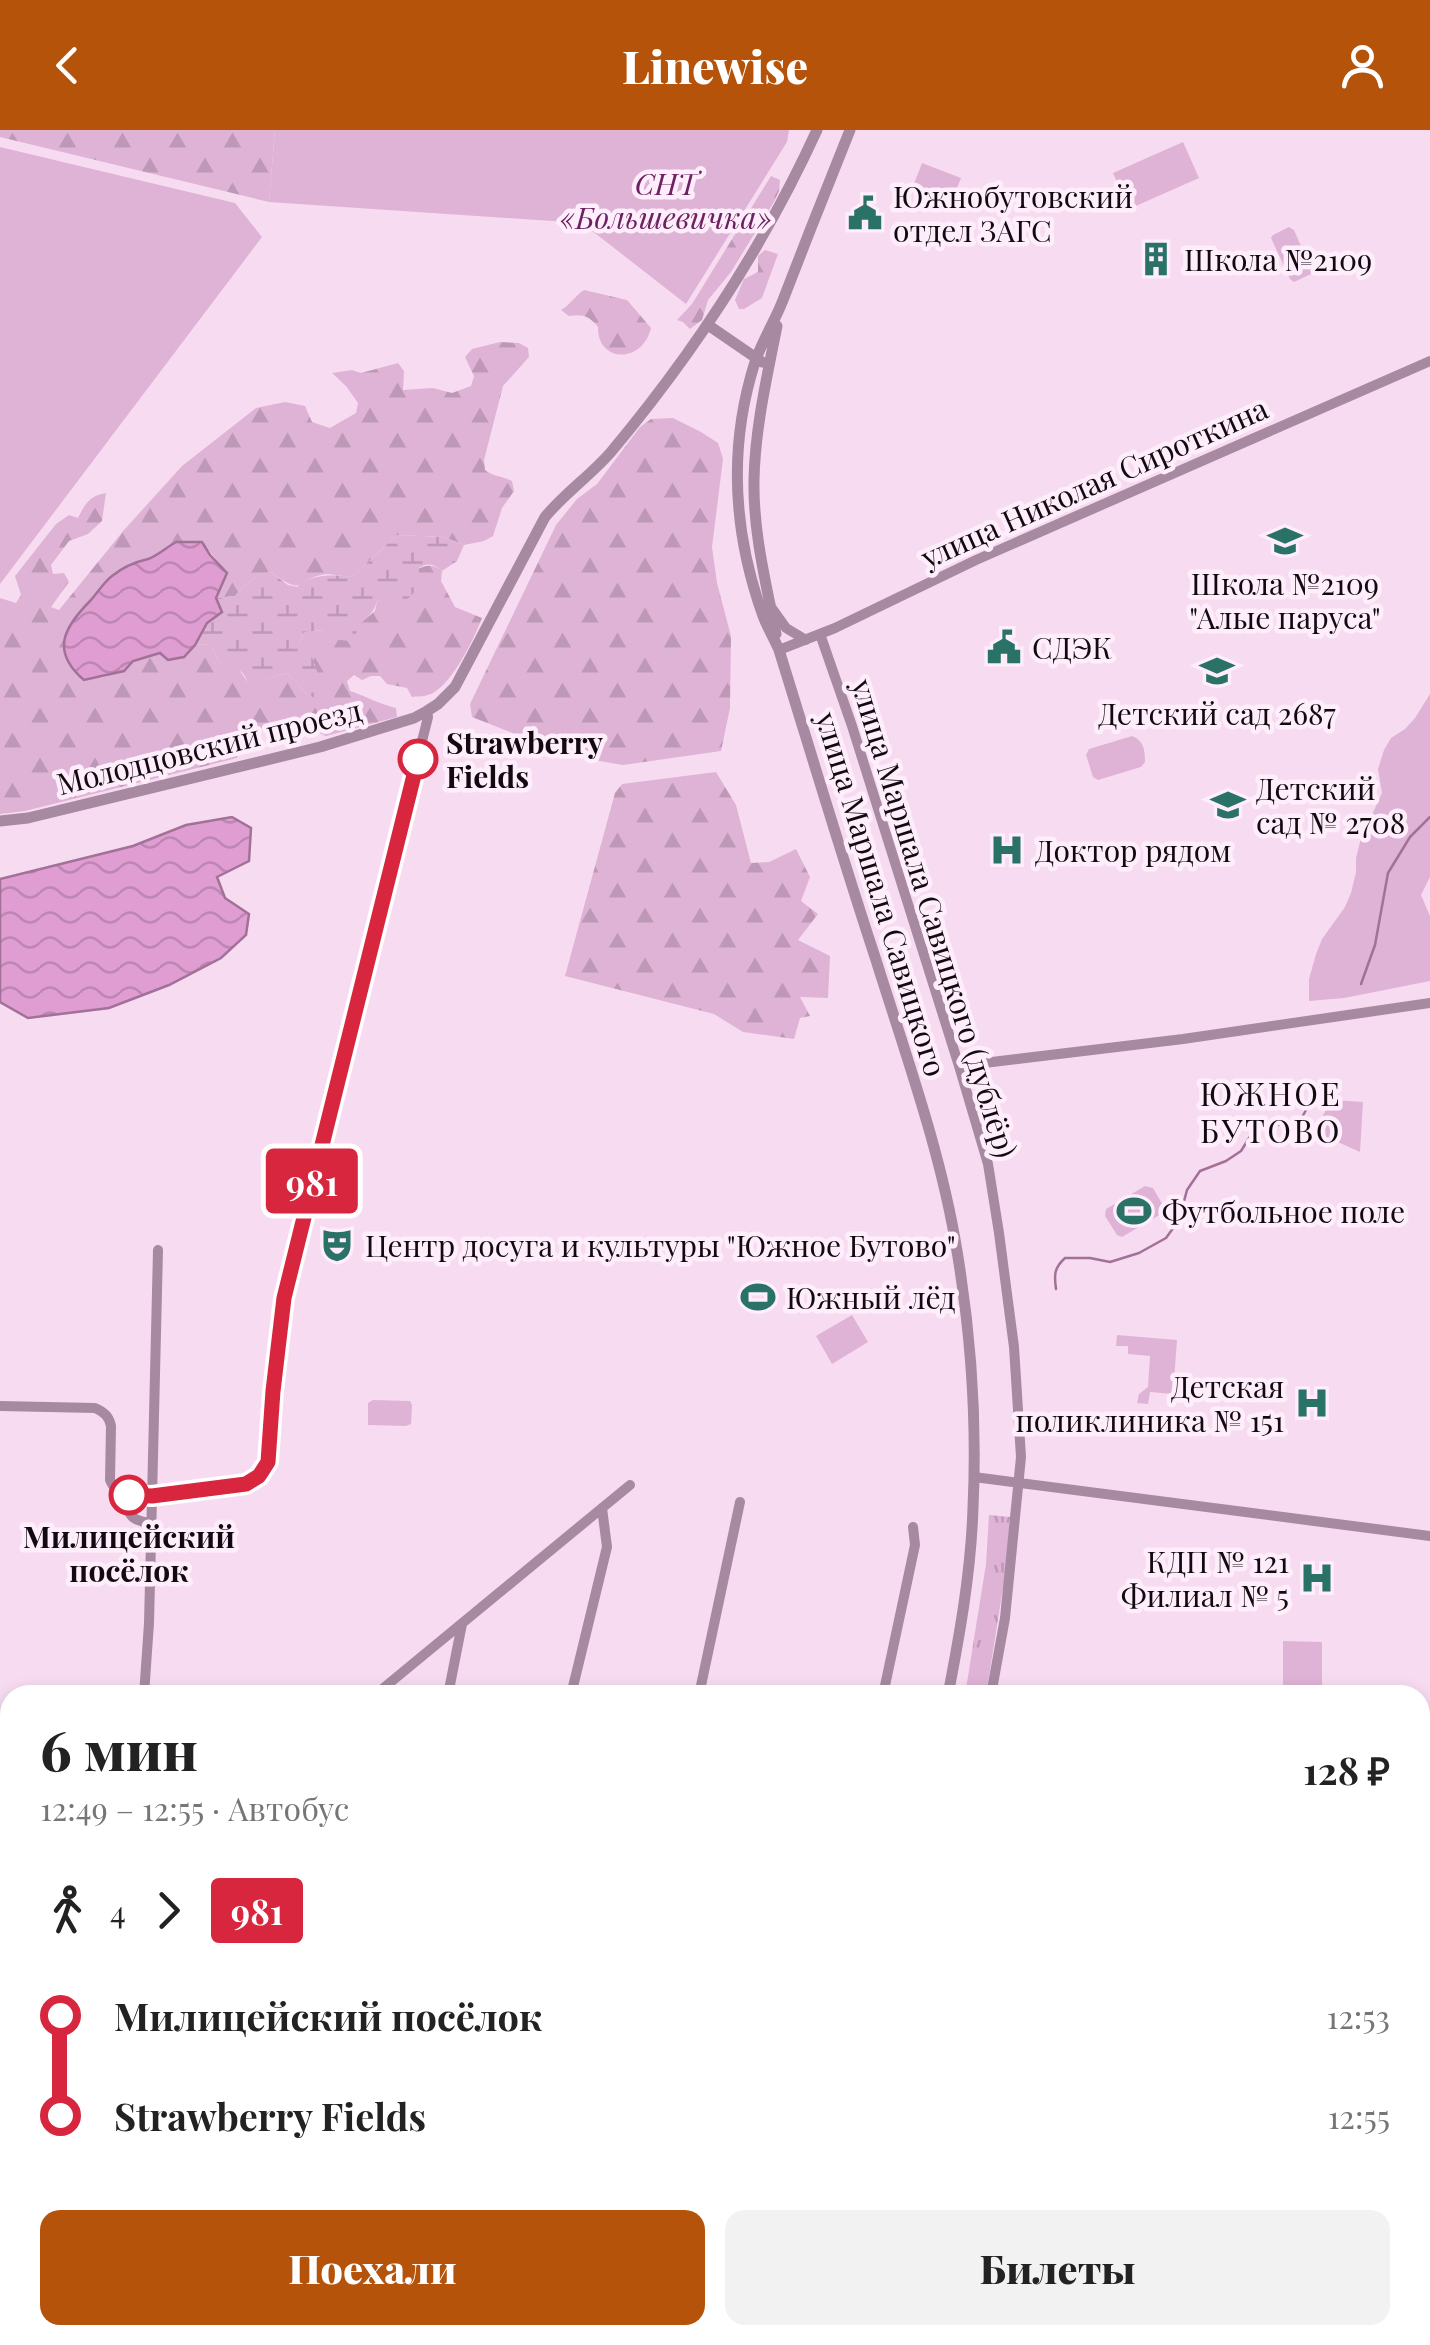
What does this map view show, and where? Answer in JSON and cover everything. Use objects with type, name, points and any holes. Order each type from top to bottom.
[{"type":"street","points":[[120,1495],[152,1496],[246,1484],[259,1476],[268,1462],[284,1298],[400,838],[427,711],[455,687],[546,517],[609,454],[708,325],[783,198],[817,130]]},
{"type":"street","name":"улица Маршала Савицкого","points":[[850,130],[756,358],[736,450],[737,504],[755,589],[778,648],[922,1104],[957,1251],[966,1323],[974,1508],[965,1596],[950,1685]]},
{"type":"street","points":[[778,648],[760,556],[754,484],[759,417],[780,307]]},
{"type":"street","points":[[708,325],[769,367]]},
{"type":"street","name":"улица Николая Сироткина","points":[[778,648],[820,634],[976,560],[1430,361]]},
{"type":"street","points":[[770,605],[786,628],[806,640]]},
{"type":"street","name":"улица Маршала Савицкого (дублёр)","points":[[820,634],[988,1164],[1008,1290],[1020,1419],[1020,1484],[1006,1618],[993,1685]]},
{"type":"street","name":"Молодцовский проезд","points":[[0,821],[28,818],[320,748],[427,711]]},
{"type":"street","points":[[960,1066],[1430,1003]]},
{"type":"street","points":[[145,1685],[158,1250]]},
{"type":"street","points":[[0,1406],[102,1411],[111,1426],[112,1486],[134,1518],[151,1524]]},
{"type":"street","points":[[974,1477],[1430,1536]]},
{"type":"street","points":[[388,1685],[630,1486]]},
{"type":"street","points":[[701,1685],[740,1502]]},
{"type":"street","points":[[572,1685],[607,1547],[602,1508]]},
{"type":"street","points":[[884,1685],[915,1545],[913,1527]]},
{"type":"street","points":[[450,1685],[462,1624]]},
{"type":"green space","points":[[0,130],[275,130],[269,202],[0,137]]},
{"type":"green space","name":"СНТ «Большевичка»","points":[[275,130],[789,130],[787,142],[686,304],[582,223],[269,202]]},
{"type":"green space","points":[[1183,142],[1199,178],[1129,209],[1113,173]]},
{"type":"green space","points":[[0,147],[235,203],[262,237],[0,584]]},
{"type":"green space","points":[[922,163],[961,178],[951,203],[912,189]]},
{"type":"green space","points":[[771,176],[780,180],[775,200],[731,272],[708,300],[702,320],[690,329],[677,320],[692,304]]},
{"type":"green space","points":[[1289,227],[1294,230],[1312,271],[1294,282],[1271,238]]},
{"type":"green space","points":[[765,250],[778,254],[762,298],[739,309],[735,300],[744,279],[758,272],[758,256]]},
{"type":"green space","points":[[584,290],[627,300],[651,328],[639,348],[630,353],[612,352],[600,339],[592,320],[569,316],[561,310]]},
{"type":"green space","points":[[500,342],[519,343],[528,348],[529,357],[503,386],[484,460],[485,470],[512,481],[514,491],[502,508],[493,536],[464,545],[444,537],[397,535],[352,577],[326,574],[296,586],[271,572],[255,578],[235,596],[216,598],[227,573],[202,542],[176,542],[110,577],[98,591],[101,678],[124,671],[133,661],[160,653],[184,657],[195,645],[210,644],[219,661],[238,668],[255,693],[268,679],[287,673],[307,694],[315,667],[300,642],[304,632],[324,630],[340,640],[375,611],[377,601],[409,575],[434,566],[442,571],[441,581],[455,607],[482,618],[445,683],[428,695],[412,697],[407,688],[387,684],[380,676],[362,680],[354,675],[347,681],[350,691],[396,708],[397,717],[326,736],[309,728],[291,735],[263,731],[246,741],[237,758],[0,814],[0,598],[16,603],[21,595],[15,576],[56,524],[69,515],[78,518],[88,501],[106,493],[102,521],[88,534],[69,541],[51,565],[53,574],[64,573],[69,582],[51,607],[59,610],[182,466],[256,408],[285,402],[305,406],[312,422],[330,428],[356,413],[358,403],[332,373],[361,373],[398,363],[404,371],[403,390],[433,388],[452,393],[471,386],[474,376],[465,357],[472,349]]},
{"type":"green space","points":[[673,418],[718,443],[723,459],[712,547],[731,636],[730,708],[721,751],[623,765],[570,756],[472,717],[470,704],[556,525],[577,499],[597,484],[640,427],[651,419]]},
{"type":"green space","points":[[397,535],[444,537],[464,545],[457,561],[442,571],[431,565],[419,568],[418,588],[404,603],[386,597],[377,601],[350,641],[323,630],[304,632],[300,642],[311,655],[324,694],[316,699],[287,673],[268,679],[255,694],[242,672],[219,661],[210,644],[195,645],[216,598],[235,596],[255,578],[271,572],[297,587],[317,577],[352,577]]},
{"type":"green space","points":[[1430,694],[1430,877],[1421,895],[1430,916],[1430,981],[1309,1001],[1309,979],[1316,954],[1351,893],[1361,838],[1382,793],[1378,769],[1384,750],[1391,738],[1415,718]]},
{"type":"green space","points":[[1132,736],[1144,750],[1145,762],[1141,767],[1098,780],[1093,777],[1086,755],[1089,749]]},
{"type":"green space","points":[[716,772],[736,805],[751,863],[769,862],[796,849],[810,877],[801,901],[818,914],[798,940],[830,956],[828,998],[800,997],[810,1016],[800,1018],[794,1039],[743,1032],[714,1014],[565,976],[615,793],[622,784]]},
{"type":"green space","points":[[1332,1100],[1363,1102],[1360,1152],[1322,1135],[1323,1115]]},
{"type":"green space","name":"Футбольное поле","points":[[1145,1186],[1153,1188],[1164,1207],[1161,1214],[1122,1237],[1117,1235],[1105,1216],[1106,1209]]},
{"type":"green space","points":[[852,1315],[868,1342],[832,1364],[816,1336]]},
{"type":"green space","points":[[1117,1335],[1177,1340],[1173,1394],[1150,1392],[1148,1404],[1137,1403],[1139,1394],[1148,1387],[1150,1356],[1128,1354],[1128,1346],[1116,1346]]},
{"type":"green space","points":[[410,1401],[411,1424],[368,1425],[368,1403]]},
{"type":"green space","points":[[989,1515],[1010,1517],[988,1685],[967,1685],[986,1564]]},
{"type":"green space","points":[[1283,1641],[1322,1642],[1322,1685],[1283,1685]]},
{"type":"water","points":[[176,542],[202,542],[227,573],[216,598],[222,612],[207,623],[184,657],[168,660],[160,653],[133,661],[124,671],[84,680],[73,669],[64,649],[74,620],[116,573]]},
{"type":"water","points":[[232,817],[251,828],[249,861],[217,877],[225,898],[249,914],[246,935],[221,958],[169,985],[109,1008],[28,1018],[0,1002],[0,879],[133,846],[186,825]]},
{"type":"waterway","points":[[1361,984],[1375,945],[1388,873],[1410,837],[1430,817]]},
{"type":"waterway","points":[[1056,1289],[1056,1272],[1065,1258],[1110,1262],[1139,1253],[1166,1238],[1179,1220],[1187,1190],[1200,1171],[1241,1151],[1261,1126],[1301,1119],[1319,1087]]},
{"type":"bus line","name":"981","points":[[129,1495],[152,1496],[246,1484],[259,1476],[268,1462],[284,1298],[418,759]]},
{"type":"place","name":"Южнобутовский отдел ЗАГС","points":[[865,213]]},
{"type":"place","name":"Школа №2109","points":[[1156,259]]},
{"type":"place","name":"Школа №2109 \"Алые паруса\"","points":[[1285,541]]},
{"type":"place","name":"СДЭК","points":[[1004,647]]},
{"type":"place","name":"Детский сад 2687","points":[[1217,671]]},
{"type":"place","name":"Strawberry Fields","points":[[418,759]]},
{"type":"place","name":"Детский сад № 2708","points":[[1228,805]]},
{"type":"place","name":"Доктор рядом","points":[[1007,850]]},
{"type":"place","name":"Футбольное поле","points":[[1134,1211]]},
{"type":"place","name":"Центр досуга и культуры \"Южное Бутово\"","points":[[337,1245]]},
{"type":"place","name":"Южный лёд","points":[[758,1297]]},
{"type":"place","name":"Детская поликлиника № 151","points":[[1312,1403]]},
{"type":"place","name":"Милицейский посёлок","points":[[129,1495]]},
{"type":"place","name":"КДП № 121 Филиал № 5","points":[[1317,1578]]},
{"type":"district","name":"ЮЖНОЕ БУТОВО","points":[[1271,1110]]}]
